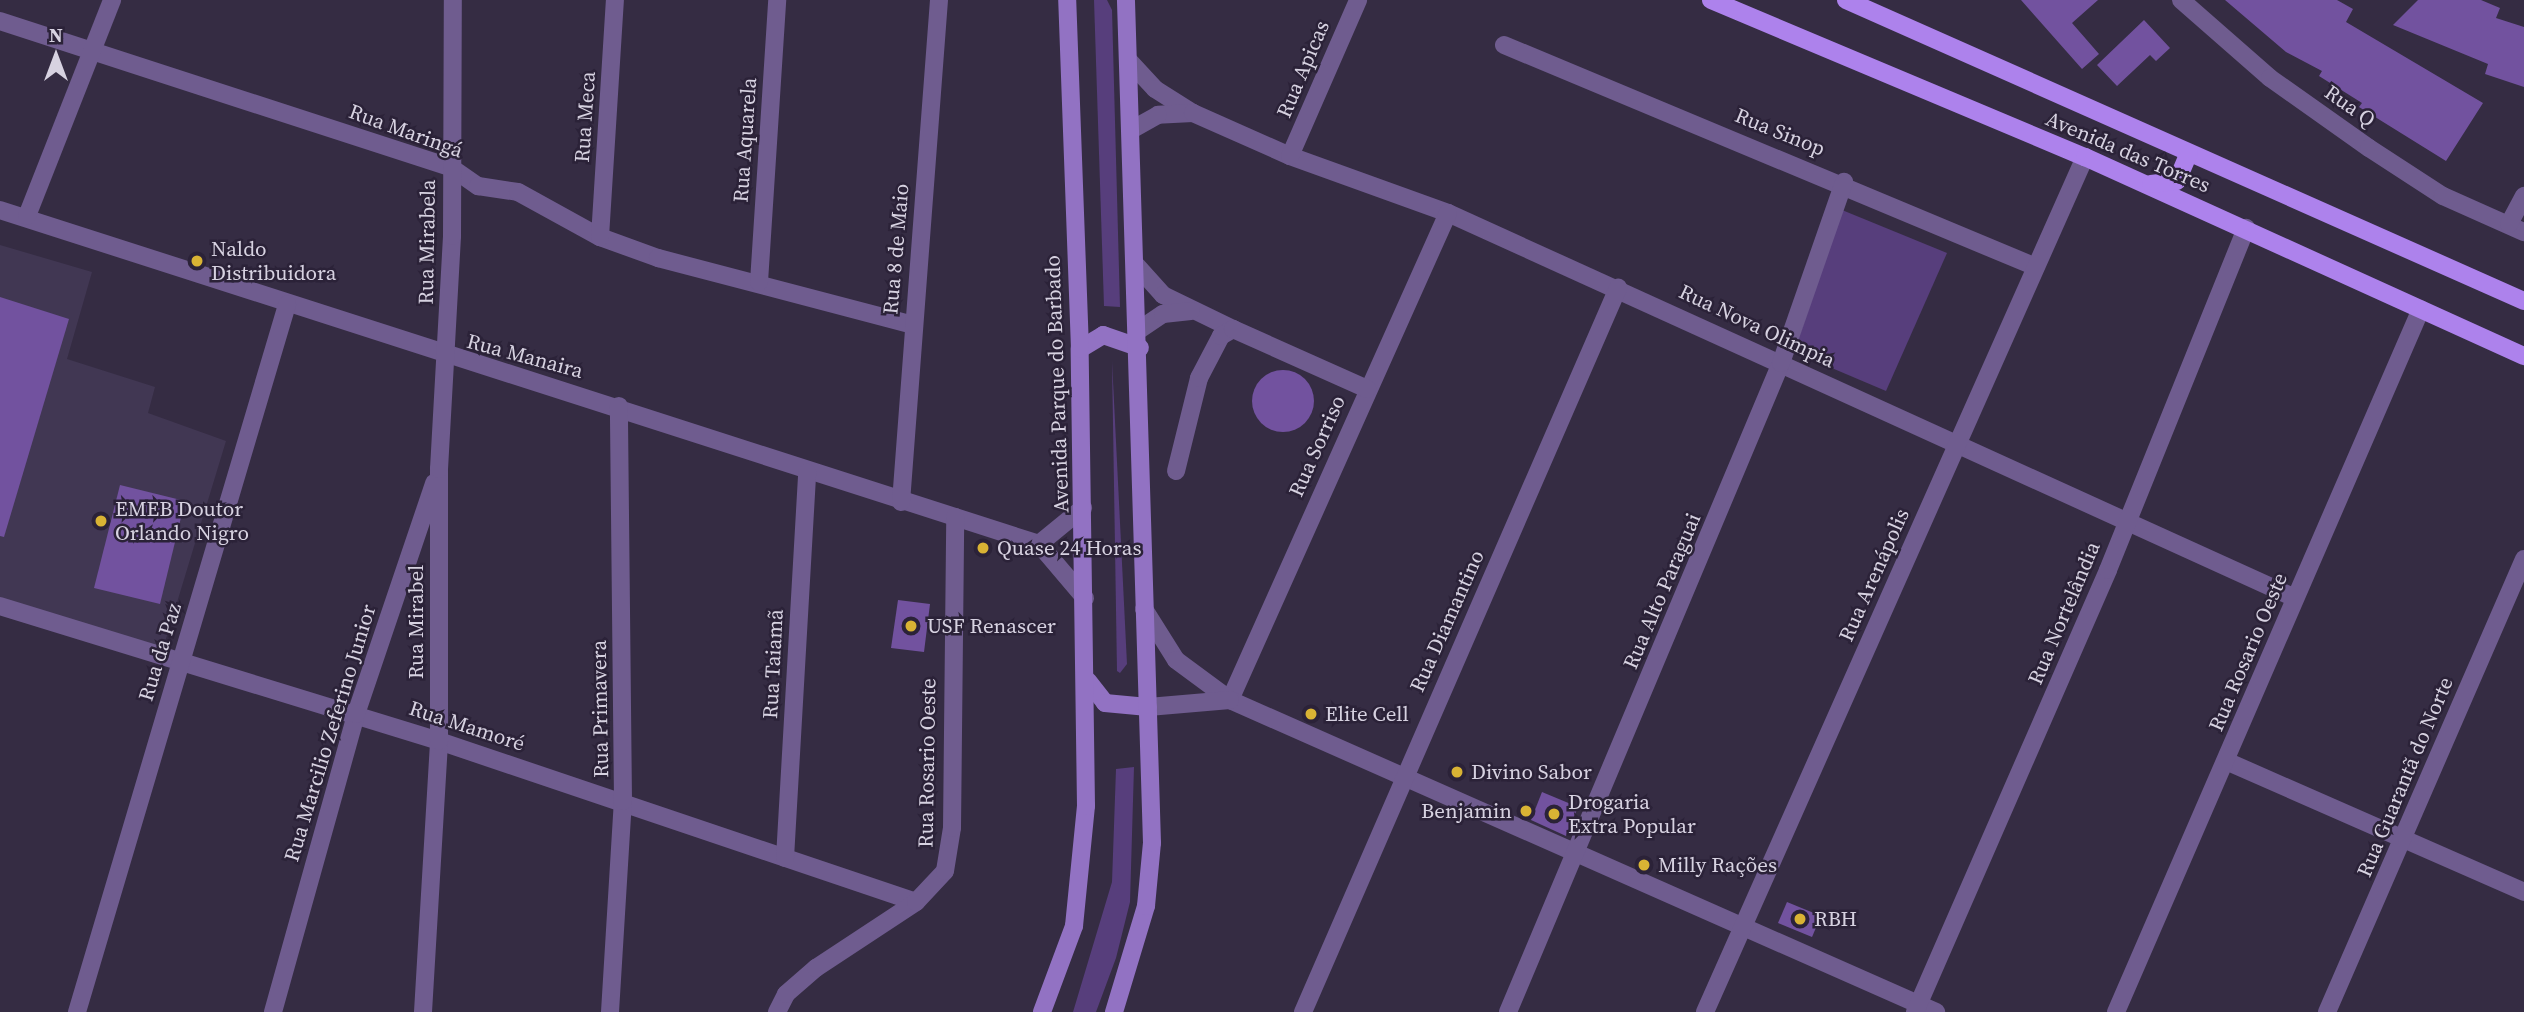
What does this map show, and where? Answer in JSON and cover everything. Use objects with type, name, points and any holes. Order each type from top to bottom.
[{"type":"main road","name":"Avenida Parque do Barbado","points":[[1042,1012],[1073,926],[1082,877],[1088,681],[1080,349],[1067,0]]},
{"type":"main road","points":[[1114,1012],[1146,906],[1152,843],[1133,129],[1126,0]]},
{"type":"main road","name":"Avenida das Torres","points":[[1711,0],[2085,157],[2524,356]]},
{"type":"main road","name":"Avenida das Torres","points":[[1846,0],[2524,301]]},
{"type":"main road","points":[[2144,183],[2177,181],[2189,153]]},
{"type":"main road","points":[[1080,349],[1103,335],[1139,339]]},
{"type":"main road","points":[[1088,681],[1105,703],[1148,707]]},
{"type":"street","points":[[27,216],[112,0]]},
{"type":"street","name":"Rua Mirabela","points":[[447,358],[453,0]]},
{"type":"street","name":"Rua Meca","points":[[600,237],[615,0]]},
{"type":"street","name":"Rua Aquarela","points":[[759,282],[777,0]]},
{"type":"street","name":"Rua 8 de Maio","points":[[901,502],[939,0]]},
{"type":"street","name":"Rua Apicas","points":[[1290,156],[1357,0]]},
{"type":"street","name":"Rua Q","points":[[2181,0],[2270,78],[2368,148],[2443,195],[2517,228],[2524,196]]},
{"type":"street","name":"Rua Maringá","points":[[0,21],[452,168],[478,186],[518,192],[600,237],[913,325]]},
{"type":"street","name":"Rua Sinop","points":[[1504,45],[1844,182],[2036,267]]},
{"type":"street","name":"Rua Nova Olimpia","points":[[1130,62],[1155,89],[1193,113],[1290,156],[1448,213],[2127,517],[2295,598]]},
{"type":"street","name":"Rua Nova Olimpia","points":[[1133,129],[1158,115],[1193,113]]},
{"type":"street","name":"Rua Arenápolis","points":[[1705,1012],[2085,157]]},
{"type":"street","name":"Rua Alto Paraguai","points":[[1508,1012],[1578,854],[1782,363],[1844,182]]},
{"type":"street","name":"Rua Manaira","points":[[0,210],[27,216],[447,358],[619,406],[807,473],[1039,544]]},
{"type":"street","name":"Rua Sorriso","points":[[1230,700],[1448,213]]},
{"type":"street","name":"Rua Nortelândia","points":[[1917,1008],[2127,517],[2246,228]]},
{"type":"street","points":[[1137,267],[1158,291],[1191,311],[1367,389]]},
{"type":"street","name":"Rua Diamantino","points":[[1303,1012],[1403,776],[1618,288]]},
{"type":"street","name":"Rua da Paz","points":[[77,1012],[287,304]]},
{"type":"street","name":"Rua Rosario Oeste","points":[[2116,1012],[2421,309]]},
{"type":"street","points":[[1139,339],[1163,314],[1191,311]]},
{"type":"street","points":[[1177,471],[1199,377],[1221,336],[1233,329]]},
{"type":"street","name":"Rua Mirabel","points":[[423,1012],[439,741],[439,469],[447,358]]},
{"type":"street","name":"Rua Primavera","points":[[610,1012],[623,801],[619,406]]},
{"type":"street","name":"Rua Marcilio Zeferino Junior","points":[[273,1012],[356,714],[439,469]]},
{"type":"street","name":"Rua Taiamã","points":[[785,858],[807,473]]},
{"type":"street","points":[[1083,508],[1039,544],[1085,598]]},
{"type":"street","name":"Rua Rosario Oeste","points":[[777,1012],[786,994],[816,968],[916,902],[945,871],[951,844],[955,517]]},
{"type":"street","name":"Rua Guarantã do Norte","points":[[2328,1012],[2524,559]]},
{"type":"street","name":"Rua Mamoré","points":[[0,607],[356,714],[623,801],[916,902]]},
{"type":"street","points":[[1144,609],[1177,660],[1230,700],[1743,927],[1917,1008],[1936,1012]]},
{"type":"street","points":[[1148,707],[1230,700]]},
{"type":"street","points":[[2226,761],[2524,892]]},
{"type":"shaded area","points":[[1094,0],[1107,0],[1112,10],[1120,307],[1104,306]]},
{"type":"shaded area","points":[[1842,210],[1947,253],[1886,391],[1794,352]]},
{"type":"shaded area","name":"EMEB Doutor Orlando Nigro","points":[[0,245],[92,272],[67,359],[155,387],[148,413],[226,441],[165,642],[147,649],[0,601]]},
{"type":"shaded area","points":[[1112,361],[1127,664],[1120,673],[1117,671]]},
{"type":"shaded area","points":[[1134,767],[1130,902],[1116,958],[1096,1012],[1073,1012],[1112,882],[1116,769]]},
{"type":"building","points":[[2021,0],[2098,0],[2072,23],[2099,54],[2082,69]]},
{"type":"building","points":[[2225,0],[2337,0],[2353,9],[2346,22],[2483,103],[2446,161],[2359,107],[2362,103],[2319,76],[2322,71],[2286,52]]},
{"type":"building","points":[[2418,0],[2481,0],[2500,8],[2496,18],[2524,27],[2524,87],[2485,74],[2488,64],[2393,25]]},
{"type":"building","points":[[2144,20],[2170,48],[2156,61],[2150,55],[2117,86],[2097,65]]},
{"type":"building","points":[[0,297],[69,319],[4,537],[0,536]]},
{"type":"building","points":[[1277,370],[1289,370],[1305,379],[1312,389],[1312,413],[1305,423],[1289,432],[1277,432],[1266,427],[1257,418],[1252,407],[1252,395],[1257,384],[1266,375]]},
{"type":"building","points":[[120,485],[185,501],[160,604],[94,588]]},
{"type":"building","name":"USF Renascer","points":[[898,600],[930,604],[924,652],[891,648]]},
{"type":"building","name":"Drogaria Extra Popular","points":[[1542,792],[1578,807],[1566,836],[1531,820]]},
{"type":"building","name":"RBH","points":[[1787,902],[1821,916],[1812,937],[1778,923]]},
{"type":"place","name":"Naldo Distribuidora","points":[[197,261]]},
{"type":"place","name":"EMEB Doutor Orlando Nigro","points":[[101,521]]},
{"type":"place","name":"Quase 24 Horas","points":[[983,548]]},
{"type":"place","name":"USF Renascer","points":[[911,626]]},
{"type":"place","name":"Elite Cell","points":[[1311,714]]},
{"type":"place","name":"Divino Sabor","points":[[1457,772]]},
{"type":"place","name":"Benjamin","points":[[1526,811]]},
{"type":"place","name":"Drogaria Extra Popular","points":[[1554,814]]},
{"type":"place","name":"Milly Rações","points":[[1644,865]]},
{"type":"place","name":"RBH","points":[[1800,919]]}]
